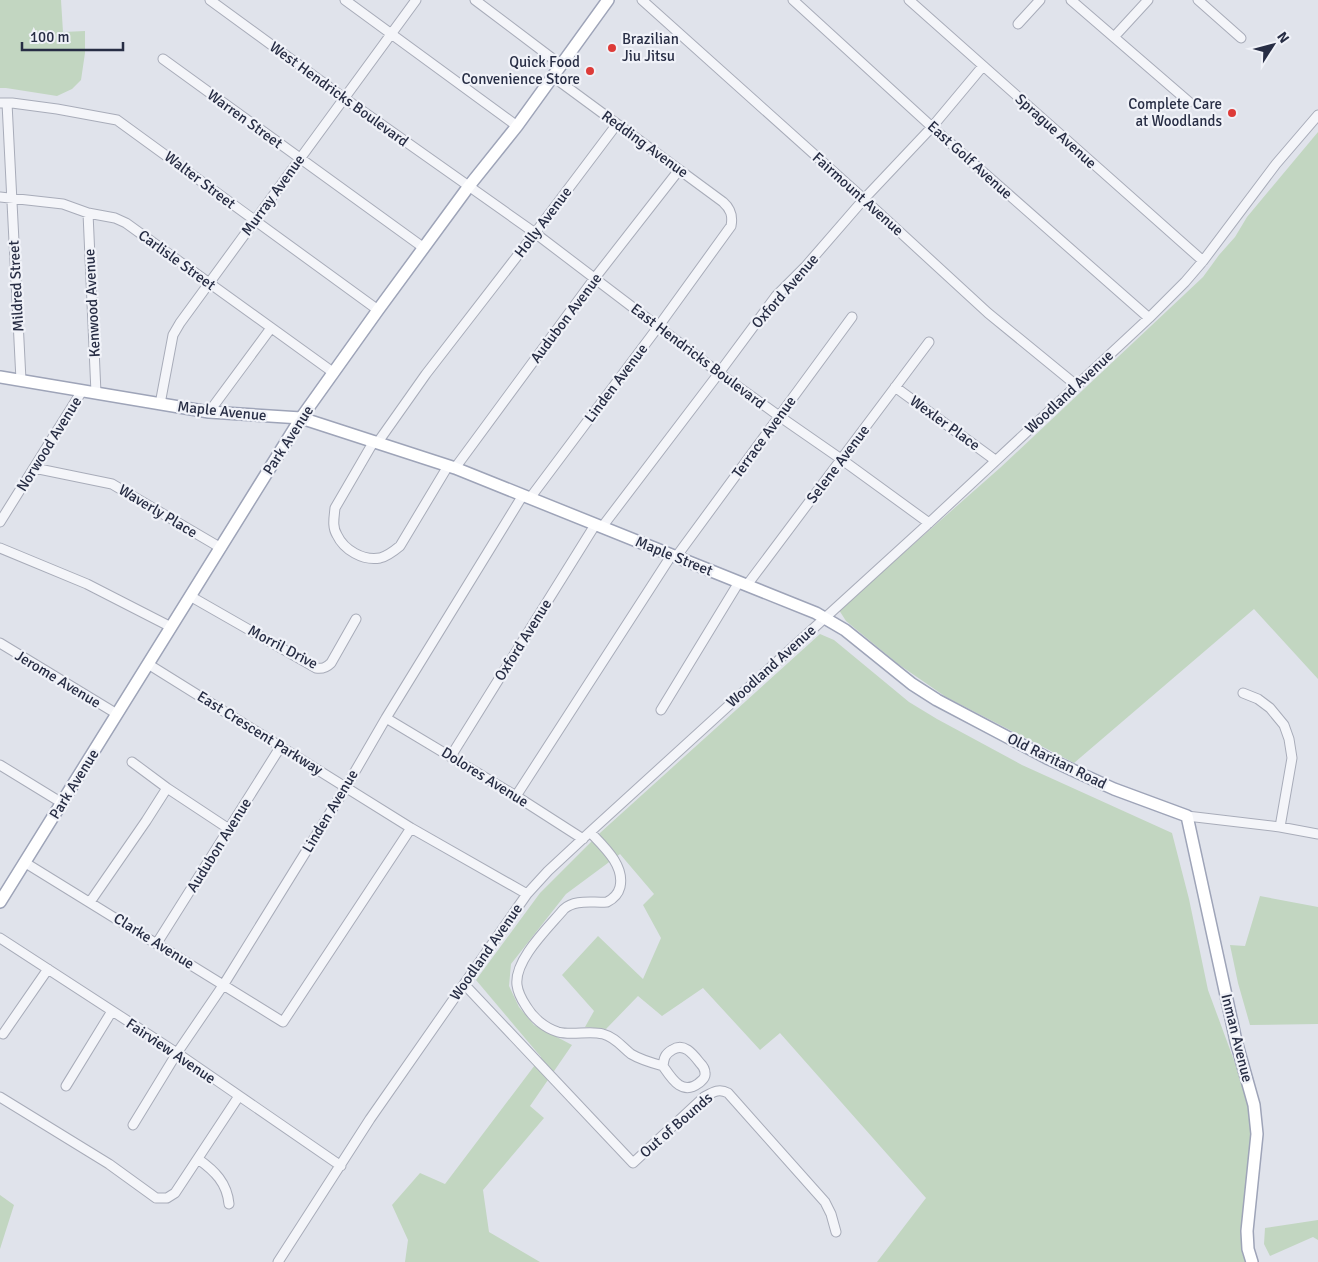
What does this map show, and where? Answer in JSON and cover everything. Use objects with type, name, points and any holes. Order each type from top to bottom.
[{"type":"main road","name":"Park Avenue","points":[[0,902],[301,418],[469,186],[517,126],[608,0]]},
{"type":"main road","name":"Maple Avenue","points":[[0,377],[209,412],[301,418],[451,467],[526,497]]},
{"type":"main road","name":"Maple Street","points":[[526,497],[802,606],[824,617]]},
{"type":"main road","name":"Old Raritan Road","points":[[824,617],[845,630],[912,684],[937,700],[1049,759],[1114,789],[1187,816]]},
{"type":"main road","name":"Inman Avenue","points":[[1187,816],[1236,1041],[1254,1105],[1257,1134],[1247,1231],[1248,1249],[1252,1262]]},
{"type":"street","name":"West Hendricks Boulevard","points":[[210,0],[469,186]]},
{"type":"street","points":[[345,0],[517,126]]},
{"type":"street","name":"Murray Avenue","points":[[160,404],[173,335],[180,323],[416,0]]},
{"type":"street","points":[[475,0],[560,65]]},
{"type":"street","name":"Fairmount Avenue","points":[[642,0],[988,313],[1076,385]]},
{"type":"street","name":"East Golf Avenue","points":[[793,0],[1149,318]]},
{"type":"street","name":"Sprague Avenue","points":[[909,0],[1203,261]]},
{"type":"street","points":[[1018,24],[1040,0]]},
{"type":"street","points":[[1071,0],[1189,102]]},
{"type":"street","points":[[1114,37],[1148,0]]},
{"type":"street","points":[[1198,0],[1241,38]]},
{"type":"street","name":"Warren Street","points":[[163,58],[424,248]]},
{"type":"street","name":"Oxford Avenue","points":[[451,756],[599,526],[720,373],[776,296],[805,267],[932,126],[983,66]]},
{"type":"street","name":"Redding Avenue","points":[[552,76],[727,206],[732,213],[732,217]]},
{"type":"street","name":"Mildred Street","points":[[3,103],[12,198],[21,380]]},
{"type":"street","name":"Walter Street","points":[[3,103],[57,109],[118,120],[378,310]]},
{"type":"street","name":"Woodland Avenue","points":[[278,1262],[370,1119],[527,894],[548,871],[1149,318],[1203,261],[1276,164],[1318,115]]},
{"type":"street","name":"Holly Avenue","points":[[376,442],[617,124]]},
{"type":"street","name":"Audubon Avenue","points":[[376,442],[335,508],[333,519],[337,536],[351,551],[369,558],[380,558],[390,554],[400,546],[451,467],[679,170]]},
{"type":"street","name":"East Hendricks Boulevard","points":[[469,186],[720,373],[928,523]]},
{"type":"street","name":"Carlisle Street","points":[[0,197],[63,204],[88,213],[115,218],[126,223],[334,373]]},
{"type":"street","name":"Kenwood Avenue","points":[[88,213],[96,393]]},
{"type":"street","name":"Linden Avenue","points":[[133,1124],[177,1053],[224,984],[346,787],[386,718],[526,497],[658,326],[731,226],[732,217]]},
{"type":"street","name":"Terrace Avenue","points":[[516,796],[674,556],[852,317]]},
{"type":"street","points":[[209,412],[271,328]]},
{"type":"street","name":"Selene Avenue","points":[[661,710],[743,584],[841,459],[929,342]]},
{"type":"street","name":"Wexler Place","points":[[895,386],[995,460]]},
{"type":"street","name":"Norwood Avenue","points":[[0,522],[82,391]]},
{"type":"street","name":"Waverly Place","points":[[34,468],[112,484],[221,548]]},
{"type":"street","points":[[0,548],[88,584],[171,627]]},
{"type":"street","name":"Morril Drive","points":[[190,596],[316,668],[326,667],[331,663],[356,619]]},
{"type":"street","name":"Jerome Avenue","points":[[0,643],[117,714]]},
{"type":"street","name":"East Crescent Parkway","points":[[148,664],[411,828],[527,894]]},
{"type":"street","points":[[1243,693],[1258,698],[1270,708],[1284,725],[1289,739],[1292,758],[1280,827]]},
{"type":"street","name":"Dolores Avenue","points":[[386,718],[605,848],[617,866],[621,881],[618,892],[611,900],[606,902],[576,902],[564,909],[533,946],[520,965],[517,975],[519,993],[536,1020],[556,1031],[604,1034],[611,1037],[640,1059],[663,1066]]},
{"type":"street","name":"Audubon Avenue","points":[[157,943],[281,746]]},
{"type":"street","points":[[132,762],[167,788],[230,829]]},
{"type":"street","points":[[0,765],[62,803]]},
{"type":"street","points":[[90,902],[167,788]]},
{"type":"street","name":"Old Raritan Road","points":[[1187,816],[1280,827],[1318,834]]},
{"type":"street","name":"Clarke Avenue","points":[[24,862],[283,1022],[411,828]]},
{"type":"street","name":"Fairview Avenue","points":[[0,938],[177,1053],[341,1166]]},
{"type":"street","points":[[3,1034],[48,969]]},
{"type":"street","name":"Out of Bounds","points":[[464,984],[633,1163],[704,1097],[717,1090],[728,1093],[825,1202],[832,1214],[836,1232]]},
{"type":"street","points":[[66,1086],[112,1011]]},
{"type":"street","points":[[680,1046],[688,1049],[698,1060],[704,1068],[705,1076],[697,1084],[685,1088],[676,1082],[663,1066],[666,1054],[680,1046]]},
{"type":"street","points":[[0,1097],[109,1164],[156,1198],[167,1198],[175,1193],[239,1096]]},
{"type":"street","points":[[198,1159],[220,1179],[228,1195],[229,1204]]},
{"type":"green space","points":[[0,0],[61,0],[63,32],[85,31],[85,53],[81,80],[72,89],[57,96],[0,88]]},
{"type":"green space","points":[[1318,132],[1318,679],[1254,609],[1074,763],[946,697],[898,664],[846,621],[839,610],[1001,467],[1203,277],[1235,237],[1247,217]]},
{"type":"green space","points":[[820,634],[834,640],[909,702],[937,719],[1022,765],[1172,833],[1189,899],[1208,990],[1249,1101],[1252,1135],[1242,1253],[1246,1262],[877,1262],[926,1198],[780,1033],[760,1050],[703,988],[662,1016],[638,996],[606,1029],[585,1027],[594,1011],[562,975],[598,936],[643,979],[661,938],[643,905],[654,894],[620,854],[566,894],[511,964],[509,986],[519,1007],[534,1025],[572,1045],[530,1106],[544,1118],[483,1190],[489,1232],[540,1262],[405,1262],[408,1240],[392,1205],[420,1173],[445,1184],[541,1057],[476,980],[540,893],[601,832]]},
{"type":"green space","points":[[1260,896],[1318,907],[1318,1024],[1250,1025],[1230,945],[1245,946]]},
{"type":"green space","points":[[0,1195],[14,1205],[0,1249]]},
{"type":"green space","points":[[1318,1220],[1318,1240],[1313,1237],[1270,1256],[1264,1244],[1265,1228]]},
{"type":"place","name":"Brazilian Jiu Jitsu","points":[[612,48]]},
{"type":"place","name":"Quick Food Convenience Store","points":[[590,71]]},
{"type":"place","name":"Complete Care at Woodlands","points":[[1232,113]]}]
